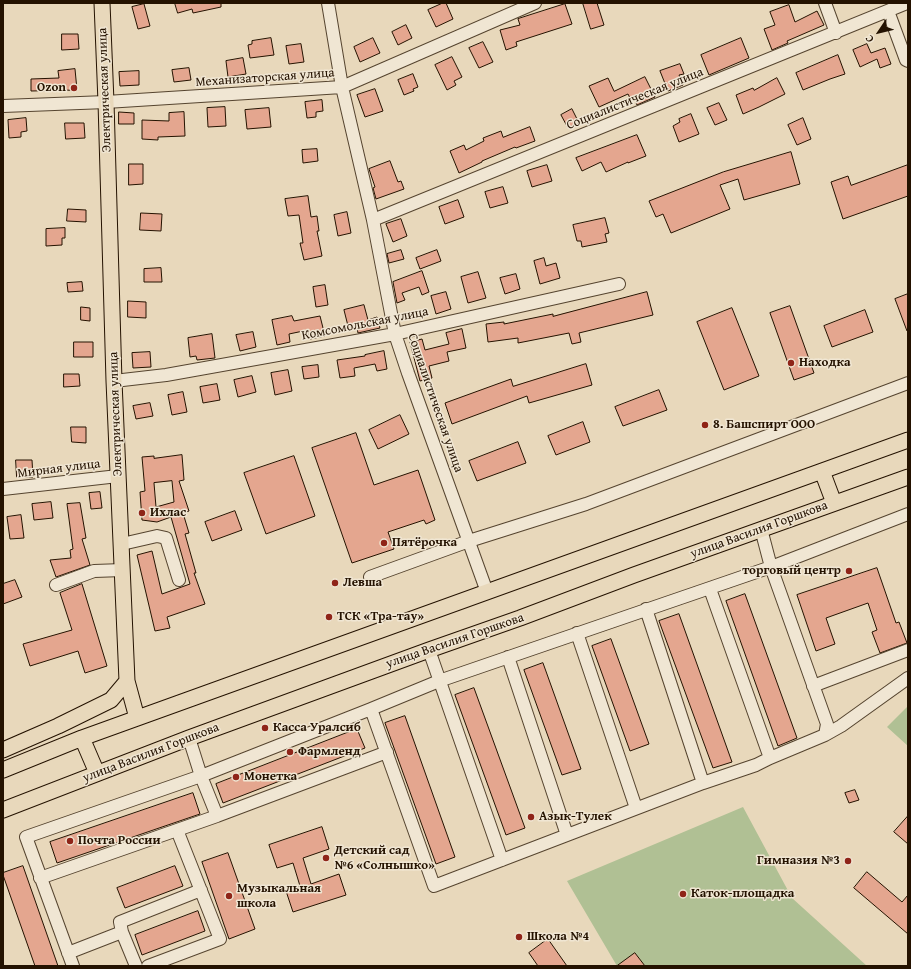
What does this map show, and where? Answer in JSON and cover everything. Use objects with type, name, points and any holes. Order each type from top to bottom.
[{"type":"main road","name":"Электрическая улица","points":[[103,3],[114,381],[127,681],[137,718]]},
{"type":"main road","points":[[3,770],[82,738],[908,440]]},
{"type":"main road","points":[[822,471],[834,503]]},
{"type":"main road","name":"улица Василия Горшкова","points":[[3,810],[97,772],[189,738],[520,618],[617,581],[908,477]]},
{"type":"main road","points":[[3,750],[111,700],[127,681]]},
{"type":"main road","points":[[82,738],[97,772]]},
{"type":"street","name":"Социалистическая улица","points":[[328,3],[342,88],[373,220],[395,334],[487,592]]},
{"type":"street","name":"Механизаторская улица","points":[[3,106],[106,102],[342,88],[535,3]]},
{"type":"street","points":[[825,3],[836,33]]},
{"type":"street","name":"Социалистическая улица","points":[[373,220],[907,3]]},
{"type":"street","points":[[888,11],[906,60],[908,61]]},
{"type":"street","name":"Комсомольская улица","points":[[114,381],[166,375],[395,334],[619,284]]},
{"type":"street","points":[[370,577],[469,541],[586,504],[908,383]]},
{"type":"street","name":"Мирная улица","points":[[3,490],[118,476]]},
{"type":"street","points":[[73,966],[26,837],[202,776],[439,682],[646,609],[710,589],[908,514]]},
{"type":"street","points":[[761,529],[771,567],[827,724],[825,734]]},
{"type":"street","points":[[122,544],[157,536],[166,538],[179,580]]},
{"type":"street","points":[[56,585],[94,571],[123,570]]},
{"type":"street","points":[[710,589],[770,758]]},
{"type":"street","points":[[646,609],[703,783]]},
{"type":"street","points":[[578,633],[636,808]]},
{"type":"street","points":[[429,650],[502,860]]},
{"type":"street","points":[[813,686],[908,650]]},
{"type":"street","points":[[508,657],[567,835]]},
{"type":"street","points":[[371,708],[434,886],[636,808],[756,765],[841,726],[908,678]]},
{"type":"street","points":[[189,738],[217,816]]},
{"type":"street","points":[[40,878],[217,816],[387,752]]},
{"type":"street","points":[[148,966],[220,938],[177,830]]},
{"type":"street","points":[[136,966],[122,932],[120,922],[201,890]]},
{"type":"street","points":[[68,953],[122,932]]},
{"type":"green space","points":[[908,706],[908,746],[887,727]]},
{"type":"green space","points":[[743,807],[792,898],[867,966],[617,966],[567,881]]},
{"type":"building","points":[[175,3],[221,3],[221,7],[193,13],[192,9],[178,13]]},
{"type":"building","points":[[446,3],[453,19],[436,27],[428,10]]},
{"type":"building","points":[[583,3],[597,3],[604,25],[591,29]]},
{"type":"building","points":[[144,4],[150,26],[138,29],[132,7]]},
{"type":"building","points":[[565,4],[572,24],[516,42],[517,46],[506,50],[500,30],[520,25],[518,19]]},
{"type":"building","points":[[789,5],[795,22],[817,11],[824,25],[787,41],[788,43],[772,50],[764,29],[775,25],[770,12]]},
{"type":"building","points":[[406,25],[412,38],[398,45],[392,32]]},
{"type":"building","points":[[62,34],[78,34],[79,49],[62,50]]},
{"type":"building","points":[[271,38],[274,55],[250,58],[248,45],[252,44],[252,41]]},
{"type":"building","points":[[373,38],[380,53],[360,62],[354,47]]},
{"type":"building","points":[[741,38],[749,58],[709,75],[701,55]]},
{"type":"building","points":[[483,42],[493,62],[479,68],[469,48]]},
{"type":"building","points":[[301,44],[304,62],[289,64],[286,46]]},
{"type":"building","points":[[867,44],[871,53],[885,48],[891,64],[880,68],[877,59],[860,67],[853,50]]},
{"type":"building","points":[[838,55],[845,74],[803,90],[796,73]]},
{"type":"building","points":[[452,57],[462,77],[454,81],[456,85],[447,90],[435,65]]},
{"type":"building","points":[[243,58],[246,74],[228,77],[226,61]]},
{"type":"building","points":[[680,64],[684,74],[679,75],[683,85],[668,91],[660,71]]},
{"type":"building","points":[[189,68],[191,80],[174,82],[172,70]]},
{"type":"building","points":[[75,69],[77,90],[31,91],[31,79],[59,78],[58,71]]},
{"type":"building","points":[[139,71],[139,85],[120,86],[119,72]]},
{"type":"building","points":[[413,74],[418,87],[413,89],[414,91],[404,95],[398,80]]},
{"type":"building","points":[[645,77],[655,97],[637,105],[634,98],[631,100],[628,94],[599,107],[589,86],[608,78],[614,91]]},
{"type":"building","points":[[777,78],[785,94],[743,114],[736,95],[753,88],[754,90]]},
{"type":"building","points":[[375,89],[383,111],[365,117],[357,95]]},
{"type":"building","points":[[322,100],[323,111],[316,112],[316,117],[307,118],[305,102]]},
{"type":"building","points":[[719,103],[727,120],[715,125],[707,108]]},
{"type":"building","points":[[225,107],[226,126],[208,127],[207,108]]},
{"type":"building","points":[[269,108],[271,127],[247,129],[245,110]]},
{"type":"building","points":[[572,109],[579,123],[568,128],[561,115]]},
{"type":"building","points":[[119,112],[134,113],[134,124],[119,124]]},
{"type":"building","points":[[184,112],[185,136],[158,137],[158,140],[142,139],[142,120],[169,121],[169,113]]},
{"type":"building","points":[[691,114],[699,134],[679,142],[673,126],[680,122],[679,119]]},
{"type":"building","points":[[26,118],[27,131],[21,132],[21,137],[9,138],[8,120]]},
{"type":"building","points":[[803,118],[811,139],[797,145],[788,125]]},
{"type":"building","points":[[65,123],[84,123],[85,138],[66,139]]},
{"type":"building","points":[[530,127],[535,141],[516,148],[515,147],[459,173],[450,151],[464,145],[466,150],[484,141],[483,138],[501,131],[503,137]]},
{"type":"building","points":[[637,135],[646,156],[606,172],[601,162],[582,171],[576,158]]},
{"type":"building","points":[[317,149],[318,161],[303,163],[302,150]]},
{"type":"building","points":[[791,152],[800,184],[744,200],[738,179],[720,185],[730,209],[671,233],[663,214],[656,217],[649,201],[723,172]]},
{"type":"building","points":[[390,161],[398,182],[401,181],[404,189],[376,199],[373,188],[375,187],[369,169]]},
{"type":"building","points":[[129,164],[143,164],[143,184],[129,185]]},
{"type":"building","points":[[547,165],[552,181],[532,187],[527,171]]},
{"type":"building","points":[[908,165],[908,196],[843,219],[831,182],[848,176],[851,185]]},
{"type":"building","points":[[503,187],[508,203],[490,208],[485,192]]},
{"type":"building","points":[[308,196],[311,217],[317,216],[319,231],[317,231],[322,256],[304,260],[300,243],[303,243],[299,215],[288,216],[285,199]]},
{"type":"building","points":[[458,200],[464,217],[445,224],[439,207]]},
{"type":"building","points":[[68,209],[86,210],[86,222],[67,221]]},
{"type":"building","points":[[347,212],[351,233],[338,236],[334,215]]},
{"type":"building","points":[[141,213],[162,214],[161,231],[140,230]]},
{"type":"building","points":[[605,218],[609,233],[605,234],[607,242],[582,247],[581,241],[577,241],[573,225]]},
{"type":"building","points":[[401,219],[407,236],[393,242],[386,224]]},
{"type":"building","points":[[65,228],[65,238],[62,238],[62,245],[46,246],[46,229]]},
{"type":"building","points":[[401,250],[404,259],[389,263],[387,254]]},
{"type":"building","points":[[437,250],[441,261],[420,269],[416,258]]},
{"type":"building","points":[[544,258],[546,266],[556,263],[560,278],[540,284],[534,261]]},
{"type":"building","points":[[161,268],[162,282],[144,282],[144,269]]},
{"type":"building","points":[[422,271],[429,292],[422,295],[419,287],[402,293],[405,300],[397,303],[393,282]]},
{"type":"building","points":[[478,272],[486,298],[468,303],[461,277]]},
{"type":"building","points":[[516,274],[520,289],[505,294],[500,278]]},
{"type":"building","points":[[82,282],[83,291],[68,292],[67,283]]},
{"type":"building","points":[[325,285],[328,305],[316,307],[313,287]]},
{"type":"building","points":[[446,292],[451,309],[436,314],[431,296]]},
{"type":"building","points":[[647,292],[653,315],[579,333],[581,342],[572,344],[569,333],[518,343],[518,338],[488,342],[486,324],[504,322],[504,324],[553,314],[553,316]]},
{"type":"building","points":[[908,294],[908,331],[907,331],[895,299]]},
{"type":"building","points":[[128,301],[146,302],[146,318],[128,317]]},
{"type":"building","points":[[364,305],[368,320],[377,317],[380,328],[358,333],[357,328],[349,330],[344,310]]},
{"type":"building","points":[[790,306],[814,373],[794,380],[770,313]]},
{"type":"building","points":[[81,307],[90,308],[90,321],[81,320]]},
{"type":"building","points":[[732,308],[759,376],[724,390],[697,322]]},
{"type":"building","points":[[865,310],[873,332],[832,347],[824,326]]},
{"type":"building","points":[[292,316],[294,321],[320,316],[325,336],[310,339],[308,330],[289,334],[290,342],[277,345],[272,320]]},
{"type":"building","points":[[462,329],[466,348],[447,352],[449,361],[429,366],[432,378],[420,381],[410,342],[422,339],[425,350],[449,344],[446,333]]},
{"type":"building","points":[[253,332],[256,347],[240,351],[236,335]]},
{"type":"building","points":[[212,334],[215,358],[197,360],[196,356],[190,357],[188,338]]},
{"type":"building","points":[[74,342],[93,342],[93,357],[74,357]]},
{"type":"building","points":[[384,351],[387,369],[377,371],[375,364],[354,368],[355,376],[340,378],[337,360],[365,356]]},
{"type":"building","points":[[150,352],[151,367],[133,368],[132,353]]},
{"type":"building","points":[[586,364],[592,385],[529,403],[527,396],[452,424],[445,403],[511,379],[513,386]]},
{"type":"building","points":[[318,365],[319,377],[304,379],[302,367]]},
{"type":"building","points":[[288,370],[292,391],[275,395],[271,373]]},
{"type":"building","points":[[64,374],[79,374],[80,386],[64,387]]},
{"type":"building","points":[[252,376],[256,392],[238,397],[234,380]]},
{"type":"building","points":[[217,384],[220,400],[203,403],[200,387]]},
{"type":"building","points":[[659,390],[667,410],[623,426],[615,407]]},
{"type":"building","points":[[183,392],[187,412],[172,415],[168,395]]},
{"type":"building","points":[[150,403],[153,416],[136,419],[133,406]]},
{"type":"building","points":[[400,415],[409,434],[378,449],[369,430]]},
{"type":"building","points":[[583,422],[590,442],[556,455],[548,436]]},
{"type":"building","points":[[71,427],[86,427],[86,443],[72,442]]},
{"type":"building","points":[[356,433],[374,485],[418,470],[435,520],[426,524],[424,520],[388,532],[394,549],[352,563],[312,448]]},
{"type":"building","points":[[518,442],[526,463],[477,481],[469,461]]},
{"type":"building","points":[[182,455],[184,480],[179,481],[189,511],[183,513],[189,533],[185,534],[196,573],[194,573],[205,604],[167,617],[170,628],[155,631],[137,555],[152,551],[162,594],[190,584],[171,517],[157,522],[142,520],[140,492],[145,491],[142,457],[154,456],[154,458]],"holes":[[[172,481],[174,502],[156,507],[154,483]]]},
{"type":"building","points":[[294,456],[315,516],[266,534],[244,473]]},
{"type":"building","points":[[16,460],[32,460],[33,477],[17,477]]},
{"type":"building","points":[[100,492],[102,508],[91,509],[89,493]]},
{"type":"building","points":[[51,502],[53,518],[34,520],[32,504]]},
{"type":"building","points":[[80,503],[86,538],[82,539],[90,565],[56,577],[50,560],[71,558],[70,550],[73,549],[67,504]]},
{"type":"building","points":[[235,511],[242,530],[212,541],[205,522]]},
{"type":"building","points":[[21,515],[24,538],[10,539],[7,517]]},
{"type":"building","points":[[877,568],[896,623],[899,622],[907,643],[880,653],[872,632],[877,630],[868,603],[826,618],[835,644],[816,651],[797,595]]},
{"type":"building","points":[[15,580],[22,597],[3,604],[3,584]]},
{"type":"building","points":[[82,584],[107,666],[85,673],[78,651],[30,666],[23,644],[72,630],[60,593]]},
{"type":"building","points":[[745,594],[797,738],[778,746],[726,601]]},
{"type":"building","points":[[679,614],[732,762],[713,768],[659,621]]},
{"type":"building","points":[[611,639],[649,744],[630,751],[592,646]]},
{"type":"building","points":[[543,663],[581,769],[562,775],[524,670]]},
{"type":"building","points":[[474,688],[525,828],[506,835],[455,695]]},
{"type":"building","points":[[405,716],[455,857],[436,864],[385,723]]},
{"type":"building","points":[[357,729],[365,748],[223,803],[216,784]]},
{"type":"building","points":[[855,790],[859,800],[849,803],[845,793]]},
{"type":"building","points":[[193,793],[200,814],[57,863],[50,842]]},
{"type":"building","points":[[908,816],[908,844],[894,832]]},
{"type":"building","points":[[322,827],[329,849],[303,858],[311,884],[339,874],[346,895],[293,912],[286,891],[300,886],[293,863],[277,868],[269,845]]},
{"type":"building","name":"Музыкальная школа","points":[[228,853],[255,929],[229,939],[202,862]]},
{"type":"building","points":[[23,866],[58,966],[35,966],[3,875],[3,873]]},
{"type":"building","points":[[175,866],[183,886],[125,908],[117,888]]},
{"type":"building","points":[[867,872],[902,902],[908,895],[908,934],[854,888]]},
{"type":"building","points":[[198,911],[205,931],[142,955],[135,935]]},
{"type":"building","points":[[548,939],[567,966],[538,966],[529,953]]},
{"type":"building","points":[[635,953],[645,966],[617,966]]},
{"type":"place","name":"Ozon","points":[[74,88]]},
{"type":"place","name":"Находка","points":[[791,363]]},
{"type":"place","name":"8. Башспирт ООО","points":[[705,425]]},
{"type":"place","name":"Ихлас","points":[[142,513]]},
{"type":"place","name":"Пятёрочка","points":[[384,543]]},
{"type":"place","name":"торговый центр","points":[[849,571]]},
{"type":"place","name":"Левша","points":[[335,583]]},
{"type":"place","name":"ТСК «Тра-тау»","points":[[329,617]]},
{"type":"place","name":"Касса Уралсиб","points":[[265,728]]},
{"type":"place","name":"Фармленд","points":[[290,752]]},
{"type":"place","name":"Монетка","points":[[236,777]]},
{"type":"place","name":"Азык-Тулек","points":[[531,817]]},
{"type":"place","name":"Почта России","points":[[70,841]]},
{"type":"place","name":"Детский сад №6 «Солнышко»","points":[[326,858]]},
{"type":"place","name":"Гимназия №3","points":[[848,861]]},
{"type":"place","name":"Каток-площадка","points":[[683,894]]},
{"type":"place","name":"Музыкальная школа","points":[[229,896]]},
{"type":"place","name":"Школа №4","points":[[519,937]]}]
